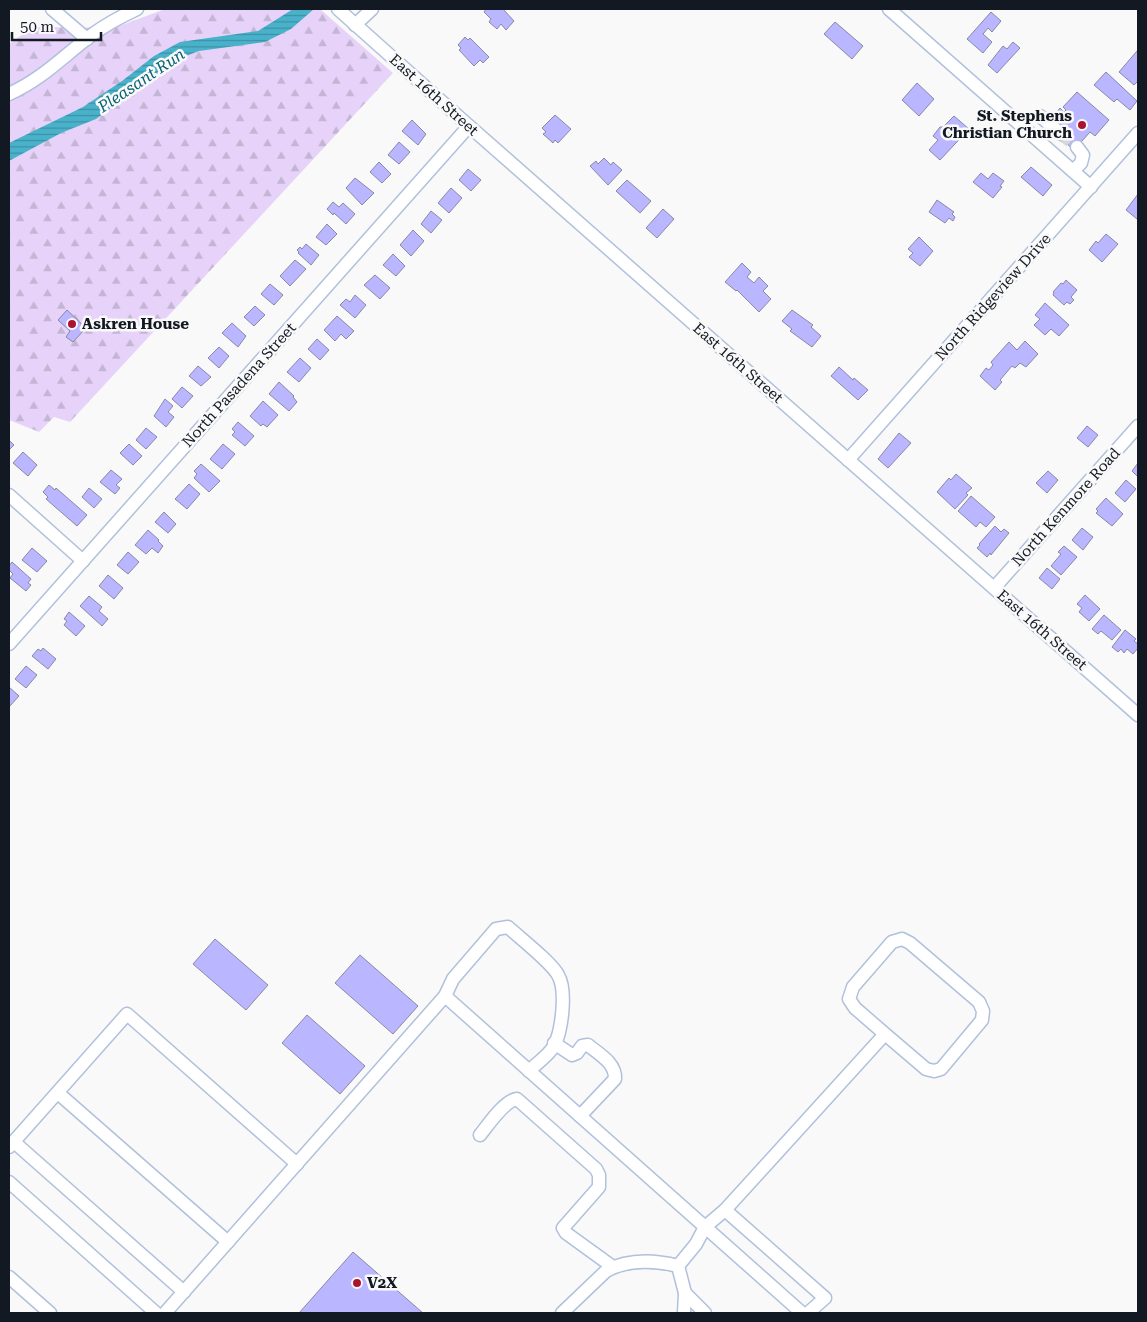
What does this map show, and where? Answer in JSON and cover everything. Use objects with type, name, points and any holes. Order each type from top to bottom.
[{"type":"street","points":[[52,9],[87,39]]},
{"type":"street","points":[[9,94],[45,74],[87,39],[136,9]]},
{"type":"street","name":"East 16th Street","points":[[339,9],[469,126],[1138,715]]},
{"type":"street","points":[[355,24],[372,9]]},
{"type":"street","points":[[889,9],[1091,187]]},
{"type":"street","points":[[1040,116],[1062,134]]},
{"type":"street","name":"North Pasadena Street","points":[[9,644],[469,126]]},
{"type":"street","name":"North Ridgeview Drive","points":[[848,460],[1138,133]]},
{"type":"street","points":[[1073,171],[1081,162],[1083,155],[1076,147]]},
{"type":"street","name":"North Kenmore Road","points":[[994,588],[1138,427]]},
{"type":"street","points":[[9,495],[83,561]]},
{"type":"street","points":[[165,1313],[445,996],[453,979],[496,929],[508,927],[558,974],[562,985],[562,1016],[554,1046],[529,1071]]},
{"type":"street","points":[[902,938],[910,942],[979,1002],[983,1011],[982,1020],[941,1069],[934,1071],[926,1069],[885,1034],[855,1008],[849,999],[853,987],[892,942],[902,938]]},
{"type":"street","points":[[445,996],[802,1313]]},
{"type":"street","points":[[184,1292],[11,1145],[127,1014],[297,1164]]},
{"type":"street","points":[[678,1266],[696,1244],[705,1227],[725,1210],[885,1034]]},
{"type":"street","points":[[554,1043],[572,1056],[582,1046],[588,1045],[613,1066],[615,1079],[580,1116]]},
{"type":"street","points":[[58,1093],[228,1242]]},
{"type":"street","points":[[480,1135],[506,1104],[512,1099],[517,1099],[596,1169],[599,1175],[599,1187],[563,1228],[566,1233],[613,1267]]},
{"type":"street","points":[[9,1182],[156,1313]]},
{"type":"street","points":[[725,1210],[825,1298],[808,1313]]},
{"type":"street","points":[[562,1313],[606,1271],[613,1267],[640,1261],[660,1262],[678,1266]]},
{"type":"street","points":[[678,1266],[685,1293],[684,1313]]},
{"type":"street","points":[[9,1276],[50,1313]]},
{"type":"street","points":[[685,1293],[705,1313]]},
{"type":"green space","points":[[165,9],[320,9],[393,73],[70,422],[54,417],[39,432],[9,420],[9,44],[33,27],[114,28]]},
{"type":"water","name":"Pleasant Run","points":[[293,9],[314,9],[291,29],[265,42],[199,51],[186,56],[160,72],[96,119],[61,133],[9,161],[9,143],[83,107],[122,81],[154,56],[180,42],[258,31]]},
{"type":"building","points":[[486,9],[503,9],[514,21],[506,30],[501,24],[497,29],[489,22],[491,19],[484,12]]},
{"type":"building","points":[[991,12],[1001,21],[992,32],[988,28],[983,34],[992,42],[983,53],[967,39]]},
{"type":"building","points":[[835,22],[863,46],[852,59],[824,34]]},
{"type":"building","points":[[465,37],[468,40],[470,38],[489,57],[483,63],[480,60],[474,66],[459,50],[461,48],[458,45]]},
{"type":"building","points":[[1013,42],[1020,48],[997,73],[988,65],[1003,46],[1007,49]]},
{"type":"building","points":[[1137,51],[1138,81],[1134,85],[1119,72]]},
{"type":"building","points":[[1106,72],[1137,101],[1130,110],[1117,99],[1114,102],[1094,85]]},
{"type":"building","points":[[917,83],[934,99],[919,116],[902,100]]},
{"type":"building","name":"St. Stephens Christian Church","points":[[1077,92],[1109,120],[1095,136],[1090,132],[1074,150],[1059,137],[1065,130],[1052,118],[1060,108],[1064,112],[1066,110],[1063,107]]},
{"type":"building","points":[[555,115],[571,129],[558,143],[555,140],[553,143],[543,134],[546,132],[542,128]]},
{"type":"building","points":[[954,116],[969,129],[940,160],[929,150],[938,140],[933,136],[940,127],[943,127]]},
{"type":"building","points":[[412,120],[426,134],[418,145],[402,131]]},
{"type":"building","points":[[399,142],[410,152],[399,164],[388,155]]},
{"type":"building","points":[[604,158],[611,165],[613,162],[622,170],[608,185],[590,166],[596,161],[598,164]]},
{"type":"building","points":[[379,162],[391,174],[382,183],[370,172]]},
{"type":"building","points":[[1031,167],[1052,185],[1043,196],[1021,177]]},
{"type":"building","points":[[468,169],[481,180],[471,191],[459,180]]},
{"type":"building","points":[[981,173],[988,179],[993,173],[1004,181],[1000,186],[1002,187],[993,198],[973,182]]},
{"type":"building","points":[[355,178],[374,193],[362,205],[346,188]]},
{"type":"building","points":[[627,180],[651,201],[640,213],[616,191]]},
{"type":"building","points":[[451,188],[462,198],[449,213],[438,203]]},
{"type":"building","points":[[1138,194],[1138,217],[1137,219],[1126,210]]},
{"type":"building","points":[[937,200],[954,212],[952,214],[955,217],[953,221],[949,218],[945,223],[929,212]]},
{"type":"building","points":[[333,202],[339,207],[343,203],[355,214],[346,224],[327,209]]},
{"type":"building","points":[[663,209],[674,219],[657,238],[646,228]]},
{"type":"building","points":[[431,211],[442,220],[431,233],[421,224]]},
{"type":"building","points":[[327,224],[337,234],[326,245],[316,237]]},
{"type":"building","points":[[413,230],[424,241],[411,256],[400,245]]},
{"type":"building","points":[[1106,234],[1118,244],[1102,262],[1089,250],[1096,241],[1098,243]]},
{"type":"building","points":[[919,237],[933,251],[920,266],[909,257],[913,253],[908,249]]},
{"type":"building","points":[[306,244],[319,255],[311,265],[297,250],[300,247],[302,249]]},
{"type":"building","points":[[393,254],[405,266],[396,276],[383,265]]},
{"type":"building","points":[[295,260],[306,269],[290,286],[280,276]]},
{"type":"building","points":[[742,263],[751,272],[747,277],[754,283],[759,277],[768,286],[763,291],[771,299],[759,312],[737,290],[725,282]]},
{"type":"building","points":[[375,275],[390,288],[380,299],[364,285]]},
{"type":"building","points":[[1066,280],[1077,290],[1071,297],[1074,300],[1070,304],[1067,302],[1064,305],[1053,295],[1053,292]]},
{"type":"building","points":[[270,284],[283,295],[274,305],[261,294]]},
{"type":"building","points":[[355,295],[366,305],[355,318],[340,305],[346,299],[350,302]]},
{"type":"building","points":[[1045,303],[1069,325],[1059,336],[1051,329],[1045,335],[1034,325],[1040,319],[1035,315]]},
{"type":"building","points":[[255,306],[265,315],[254,326],[244,317]]},
{"type":"building","name":"Askren House","points":[[67,310],[86,328],[73,342],[66,337],[70,331],[58,320]]},
{"type":"building","points":[[792,310],[813,325],[811,327],[821,336],[812,347],[790,331],[792,329],[782,321]]},
{"type":"building","points":[[337,316],[354,331],[346,339],[341,334],[335,341],[324,330]]},
{"type":"building","points":[[232,323],[246,336],[238,347],[222,333]]},
{"type":"building","points":[[317,339],[329,350],[320,360],[308,349]]},
{"type":"building","points":[[1025,341],[1038,354],[1026,367],[1020,363],[1015,368],[1012,366],[1000,380],[1002,382],[995,390],[980,376],[986,368],[989,370],[993,365],[991,362],[1009,342],[1017,350]]},
{"type":"building","points":[[219,347],[229,356],[219,368],[208,358]]},
{"type":"building","points":[[300,358],[311,368],[299,382],[287,372]]},
{"type":"building","points":[[198,366],[211,377],[201,386],[189,376]]},
{"type":"building","points":[[839,367],[868,390],[858,400],[831,376]]},
{"type":"building","points":[[279,382],[294,396],[297,402],[289,411],[269,394]]},
{"type":"building","points":[[182,387],[193,396],[182,408],[172,399]]},
{"type":"building","points":[[165,399],[173,406],[168,412],[174,417],[166,427],[154,416]]},
{"type":"building","points":[[263,401],[278,415],[267,427],[263,424],[261,426],[250,416]]},
{"type":"building","points":[[238,422],[254,436],[245,446],[232,435],[235,432],[232,429]]},
{"type":"building","points":[[1087,426],[1098,435],[1088,447],[1077,438]]},
{"type":"building","points":[[146,428],[157,437],[146,449],[136,440]]},
{"type":"building","points":[[899,433],[911,443],[888,468],[878,459]]},
{"type":"building","points":[[9,440],[14,445],[9,450]]},
{"type":"building","points":[[129,444],[142,456],[133,465],[120,453]]},
{"type":"building","points":[[223,444],[235,454],[222,469],[210,459]]},
{"type":"building","points":[[23,452],[37,465],[28,476],[13,463]]},
{"type":"building","points":[[1138,463],[1138,477],[1132,471]]},
{"type":"building","points":[[201,464],[220,481],[209,492],[194,478],[197,474],[194,471]]},
{"type":"building","points":[[111,470],[122,479],[116,485],[120,488],[115,494],[100,482]]},
{"type":"building","points":[[1048,471],[1058,480],[1047,493],[1036,483]]},
{"type":"building","points":[[956,474],[972,488],[966,493],[968,495],[955,509],[937,492],[949,478],[951,480]]},
{"type":"building","points":[[1126,480],[1136,489],[1125,502],[1115,493]]},
{"type":"building","points":[[189,484],[200,494],[187,509],[175,499]]},
{"type":"building","points":[[49,485],[55,490],[56,488],[87,515],[77,526],[46,499],[48,497],[43,492]]},
{"type":"building","points":[[89,488],[102,499],[94,508],[82,497]]},
{"type":"building","points":[[971,496],[995,517],[986,527],[980,522],[976,527],[958,511]]},
{"type":"building","points":[[1106,498],[1123,514],[1112,526],[1096,513],[1098,511],[1096,509]]},
{"type":"building","points":[[164,512],[176,524],[168,533],[155,522]]},
{"type":"building","points":[[995,526],[1001,532],[1004,529],[1009,533],[991,555],[990,553],[987,557],[977,548]]},
{"type":"building","points":[[1082,528],[1093,537],[1083,550],[1072,540]]},
{"type":"building","points":[[148,530],[163,546],[158,553],[152,548],[146,554],[135,545]]},
{"type":"building","points":[[1064,546],[1077,557],[1061,575],[1051,566],[1061,554],[1058,552]]},
{"type":"building","points":[[32,548],[47,561],[37,572],[22,560]]},
{"type":"building","points":[[128,552],[139,562],[128,574],[117,565]]},
{"type":"building","points":[[12,562],[31,579],[28,583],[31,585],[26,591],[10,578],[13,574],[9,570],[9,566]]},
{"type":"building","points":[[1047,568],[1060,579],[1052,589],[1039,578]]},
{"type":"building","points":[[108,575],[123,588],[114,599],[99,586]]},
{"type":"building","points":[[1085,595],[1100,609],[1089,621],[1079,612],[1082,608],[1077,604]]},
{"type":"building","points":[[89,596],[102,607],[99,611],[108,619],[102,626],[80,606]]},
{"type":"building","points":[[69,612],[85,626],[76,636],[64,625],[67,621],[64,619]]},
{"type":"building","points":[[1104,615],[1121,630],[1112,640],[1101,631],[1098,634],[1092,629]]},
{"type":"building","points":[[1125,630],[1136,639],[1134,641],[1138,644],[1138,648],[1133,654],[1127,649],[1124,653],[1121,649],[1118,652],[1112,647]]},
{"type":"building","points":[[43,648],[56,659],[48,669],[32,656],[38,649],[41,651]]},
{"type":"building","points":[[26,666],[37,675],[26,688],[15,679]]},
{"type":"building","points":[[9,687],[19,696],[9,707]]},
{"type":"building","points":[[215,939],[268,985],[246,1010],[193,964]]},
{"type":"building","points":[[360,955],[418,1006],[393,1034],[335,983]]},
{"type":"building","points":[[307,1015],[365,1066],[340,1094],[282,1043]]},
{"type":"building","name":"V2X","points":[[353,1252],[423,1313],[299,1313]]},
{"type":"tunnel","points":[[1061,134],[1077,147]]},
{"type":"place","name":"St. Stephens Christian Church","points":[[1082,125]]},
{"type":"place","name":"Askren House","points":[[72,324]]},
{"type":"place","name":"V2X","points":[[357,1283]]}]
